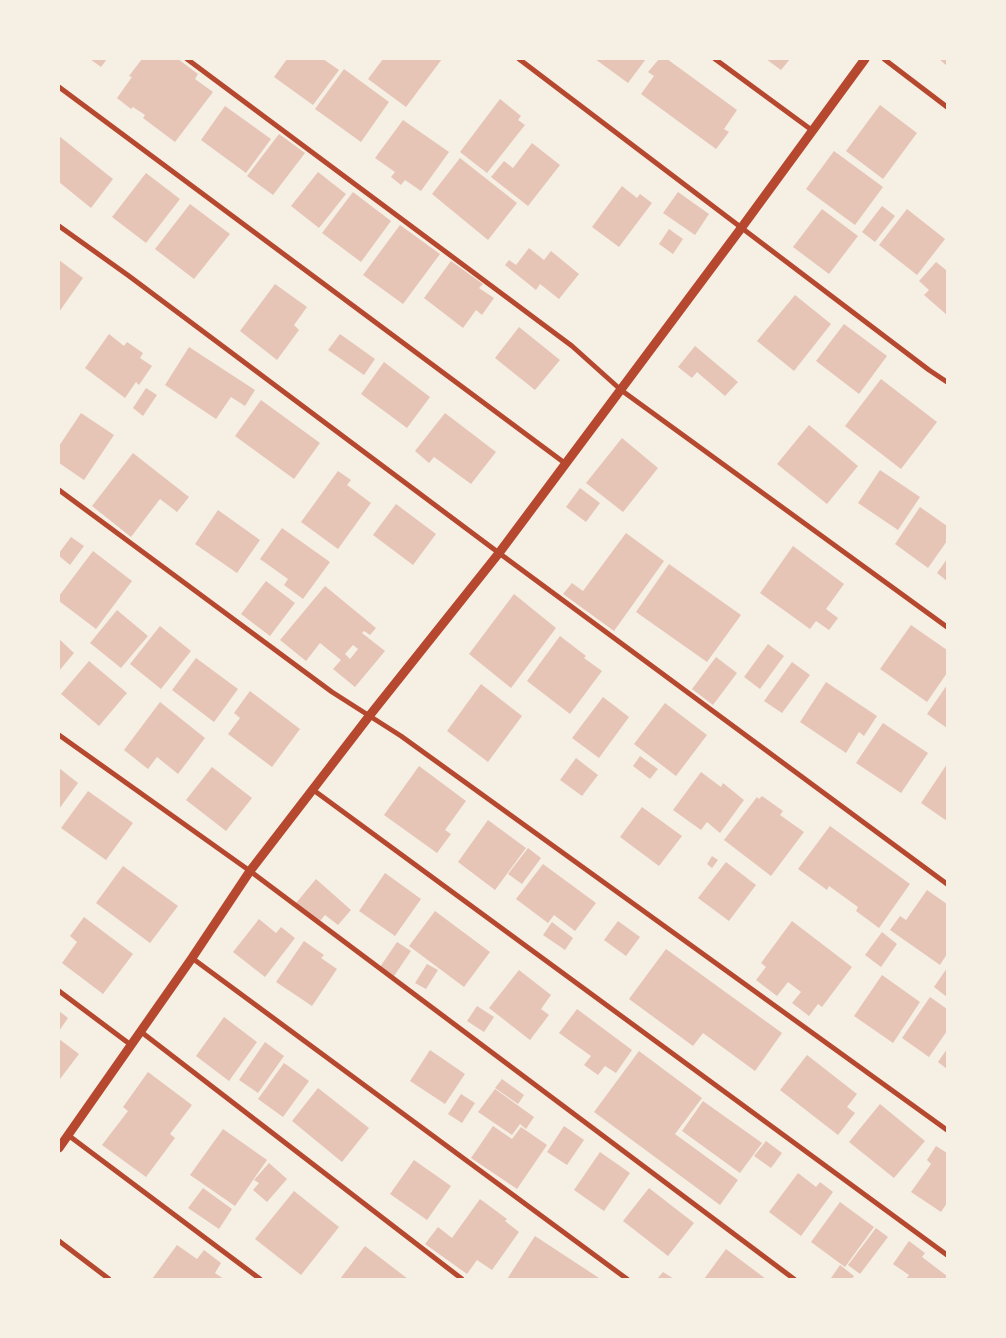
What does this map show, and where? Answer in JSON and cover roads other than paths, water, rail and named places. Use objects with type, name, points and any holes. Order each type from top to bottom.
[{"type":"street","points":[[187,59],[572,346],[621,390],[947,627]]},
{"type":"street","points":[[520,59],[947,382]]},
{"type":"street","points":[[715,59],[813,131]]},
{"type":"street","points":[[59,1148],[192,958],[250,871],[370,715],[499,553],[865,59]]},
{"type":"street","points":[[884,59],[947,107]]},
{"type":"street","points":[[59,87],[566,464]]},
{"type":"street","points":[[59,226],[129,276],[499,553],[947,884]]},
{"type":"street","points":[[59,490],[332,692],[409,742],[947,1130]]},
{"type":"street","points":[[59,735],[250,871],[794,1279]]},
{"type":"street","points":[[312,790],[947,1255]]},
{"type":"street","points":[[192,958],[627,1279]]},
{"type":"street","points":[[59,991],[131,1044]]},
{"type":"street","points":[[140,1031],[462,1279]]},
{"type":"street","points":[[68,1136],[260,1279]]},
{"type":"street","points":[[59,1241],[109,1279]]}]
